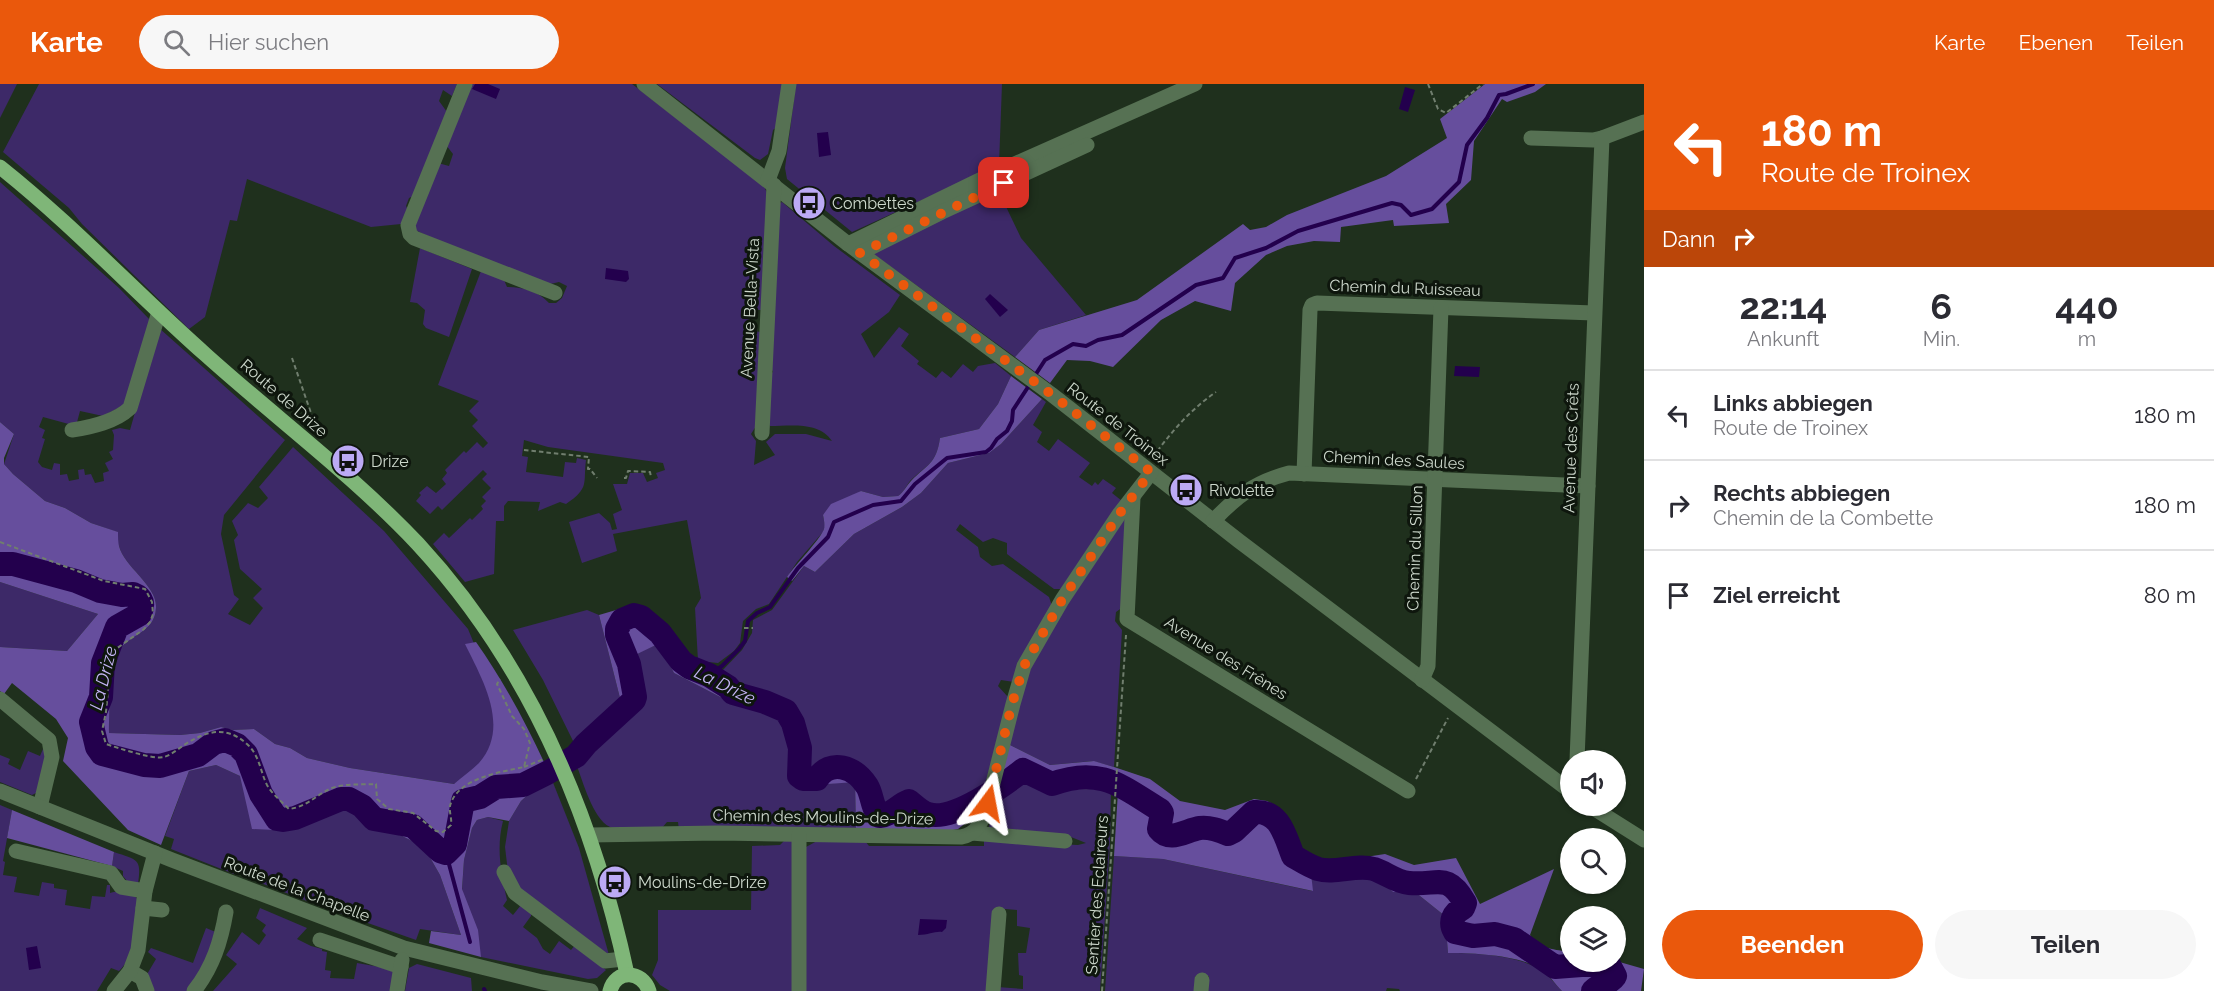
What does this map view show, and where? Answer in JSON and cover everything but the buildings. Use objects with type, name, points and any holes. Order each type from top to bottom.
[{"type":"main road","name":"Route de Drize","points":[[0,166],[42,202],[214,362],[352,481],[404,530],[457,589],[512,669],[536,712],[569,782],[590,835],[616,925],[627,974]]},
{"type":"main road","points":[[610,991],[615,981],[627,974],[639,976],[650,991]]},
{"type":"street","points":[[465,84],[408,225],[408,230],[414,238],[555,293]]},
{"type":"street","name":"Route de Troinex","points":[[644,84],[854,249],[1150,467],[1213,520],[1455,705],[1560,782]]},
{"type":"street","name":"Avenue Bella-Vista","points":[[762,433],[771,183],[779,151],[789,84]]},
{"type":"street","points":[[854,249],[992,174],[1195,84]]},
{"type":"street","points":[[1531,138],[1593,140],[1644,122]]},
{"type":"street","name":"Avenue des Crêts","points":[[1577,750],[1602,138]]},
{"type":"street","points":[[854,249],[942,212],[1087,145]]},
{"type":"street","name":"Chemin du Ruisseau","points":[[1304,474],[1312,305],[1317,303],[1594,314]]},
{"type":"street","name":"Chemin du Sillon","points":[[1422,680],[1428,666],[1440,308]]},
{"type":"street","points":[[72,430],[101,424],[130,408],[159,312]]},
{"type":"street","points":[[972,833],[983,818],[988,803],[1024,666],[1062,600],[1120,513],[1133,498],[1150,467]]},
{"type":"street","name":"Chemin des Saules","points":[[1213,520],[1250,488],[1289,473],[1588,486]]},
{"type":"street","points":[[1127,619],[1134,521],[1133,498]]},
{"type":"street","name":"Avenue des Frênes","points":[[1127,619],[1408,791]]},
{"type":"street","points":[[0,699],[49,740],[52,758],[40,807]]},
{"type":"street","name":"Route de la Chapelle","points":[[0,791],[404,948],[591,991]]},
{"type":"street","points":[[1606,816],[1644,840]]},
{"type":"street","name":"Chemin des Moulins-de-Drize","points":[[590,835],[718,833],[961,837],[972,833],[1065,841]]},
{"type":"street","points":[[799,835],[799,991]]},
{"type":"street","points":[[16,851],[111,873],[121,887],[145,891]]},
{"type":"street","points":[[120,989],[138,950],[145,891],[155,853]]},
{"type":"street","points":[[504,872],[515,893],[605,961],[623,959]]},
{"type":"street","points":[[143,908],[162,910]]},
{"type":"street","points":[[194,991],[206,976],[220,942],[226,912]]},
{"type":"street","points":[[993,991],[999,914]]},
{"type":"street","points":[[320,939],[401,967]]},
{"type":"street","points":[[397,991],[404,948]]},
{"type":"street","points":[[130,970],[142,978],[147,991]]},
{"type":"path","points":[[1428,84],[1438,109],[1446,113],[1483,84]]},
{"type":"path","points":[[292,358],[312,416],[304,427]]},
{"type":"path","points":[[1150,467],[1178,425],[1216,392]]},
{"type":"path","points":[[524,450],[589,457],[588,469],[597,478]]},
{"type":"path","points":[[624,478],[628,471],[650,472],[651,477]]},
{"type":"path","points":[[0,542],[104,581],[145,589],[152,602],[150,622],[116,649],[102,731],[106,744],[150,757],[162,758],[204,735],[228,732],[241,738],[252,749],[263,768],[266,783],[289,809],[298,808],[329,789],[340,786],[376,784],[377,799],[389,809],[413,813],[436,831],[443,832],[451,825],[450,806],[460,789],[478,779],[524,767],[531,743],[524,729],[512,716],[498,684],[503,675],[512,669]]},
{"type":"path","name":"Sentier des Eclaireurs","points":[[1102,991],[1127,619]]},
{"type":"path","points":[[744,628],[753,628]]},
{"type":"path","points":[[1408,791],[1455,705]]},
{"type":"shaded area","points":[[0,84],[17,84],[0,118]]},
{"type":"shaded area","points":[[39,84],[457,84],[452,96],[443,90],[439,101],[447,112],[414,196],[409,198],[406,206],[408,210],[401,224],[371,227],[247,179],[237,221],[230,220],[205,317],[189,329],[82,224],[69,208],[3,152]]},
{"type":"shaded area","points":[[469,84],[632,84],[764,186],[770,200],[763,310],[750,310],[749,331],[762,332],[758,423],[751,434],[756,441],[754,465],[775,455],[766,442],[775,434],[806,434],[832,441],[820,430],[812,427],[770,426],[766,414],[766,399],[773,371],[770,369],[778,204],[782,202],[834,246],[900,295],[889,312],[861,334],[874,358],[899,327],[909,334],[901,346],[919,361],[917,364],[936,378],[942,371],[951,378],[963,364],[973,372],[978,366],[995,363],[1011,376],[998,404],[979,429],[940,438],[933,459],[898,496],[883,497],[861,491],[823,515],[825,526],[823,532],[797,562],[769,604],[756,609],[743,621],[740,643],[734,651],[718,663],[698,661],[695,608],[701,598],[687,520],[613,534],[617,551],[582,563],[569,522],[599,513],[610,523],[612,530],[617,529],[613,514],[622,510],[613,484],[627,484],[630,473],[643,473],[647,482],[658,478],[656,473],[665,470],[663,463],[548,447],[524,440],[522,456],[528,457],[526,472],[563,477],[565,462],[576,463],[577,458],[586,460],[584,485],[579,494],[566,504],[560,502],[538,511],[540,502],[508,501],[504,506],[504,521],[496,521],[494,574],[465,582],[433,544],[444,533],[449,538],[470,518],[472,520],[483,509],[481,506],[486,501],[482,497],[491,488],[482,479],[487,474],[483,470],[442,510],[438,506],[430,514],[416,501],[421,495],[419,493],[427,486],[436,493],[446,484],[442,479],[447,473],[445,470],[464,451],[466,453],[477,442],[483,448],[488,443],[472,426],[478,420],[469,411],[479,401],[438,385],[481,271],[504,280],[507,287],[535,293],[549,303],[556,303],[562,298],[567,286],[559,282],[546,285],[475,258],[415,230],[415,223],[438,163],[449,166],[453,154],[446,145]]},
{"type":"shaded area","points":[[475,84],[488,84],[500,89],[496,99],[472,89]]},
{"type":"shaded area","points":[[657,84],[783,84],[778,126],[773,130],[768,154],[760,160],[755,158]]},
{"type":"shaded area","points":[[796,84],[1002,84],[999,165],[852,232],[787,179],[785,168]]},
{"type":"shaded area","points":[[1485,84],[1546,84],[1535,92],[1507,102],[1502,99],[1474,141],[1471,180],[1446,204],[1449,223],[1394,226],[1393,220],[1341,227],[1340,242],[1314,241],[1287,246],[1266,255],[1235,283],[1231,311],[1195,301],[1161,320],[1113,367],[1090,361],[1067,360],[1050,383],[1015,357],[1039,330],[1137,300],[1243,224],[1250,230],[1266,227],[1287,215],[1386,176],[1447,138],[1440,119]]},
{"type":"shaded area","points":[[1405,87],[1415,90],[1408,112],[1399,109]]},
{"type":"shaded area","points":[[828,132],[831,155],[819,157],[817,133]]},
{"type":"shaded area","points":[[0,182],[119,288],[151,321],[126,404],[103,416],[80,411],[76,426],[43,417],[39,427],[45,430],[42,438],[45,439],[38,462],[42,467],[52,470],[54,463],[60,464],[60,475],[67,474],[69,481],[79,479],[78,470],[84,469],[85,475],[91,474],[95,483],[104,481],[103,473],[109,471],[105,463],[113,459],[109,452],[113,450],[112,430],[120,428],[130,430],[159,328],[285,440],[224,515],[221,534],[234,595],[239,599],[228,614],[250,625],[263,608],[253,598],[262,589],[240,569],[234,540],[238,535],[232,521],[248,503],[258,508],[268,498],[259,487],[293,447],[384,531],[468,629],[495,694],[523,746],[454,784],[350,768],[307,758],[290,748],[275,744],[254,729],[233,730],[221,727],[200,733],[180,735],[108,733],[113,668],[116,658],[123,645],[151,623],[155,616],[155,600],[152,592],[122,554],[117,532],[91,523],[65,508],[45,501],[4,464],[14,434],[0,422]]},
{"type":"shaded area","points":[[999,192],[1021,238],[1086,315],[1039,330],[1015,357],[872,253]]},
{"type":"shaded area","points":[[420,248],[472,269],[449,337],[426,328],[423,324],[425,310],[417,303],[410,302]]},
{"type":"shaded area","points":[[606,268],[628,271],[629,279],[626,282],[605,279]]},
{"type":"shaded area","points":[[990,294],[1008,310],[1000,317],[985,299]]},
{"type":"shaded area","points":[[1455,366],[1480,367],[1479,377],[1454,376]]},
{"type":"shaded area","points":[[1011,376],[1042,399],[1001,444],[989,453],[948,463],[921,493],[902,507],[854,534],[815,572],[804,566],[792,581],[787,577],[822,534],[823,515],[831,504],[861,491],[883,497],[898,496],[933,459],[940,438],[979,429],[998,404]]},
{"type":"shaded area","points":[[1042,399],[1046,402],[1033,425],[1042,432],[1037,442],[1049,451],[1058,439],[1090,463],[1079,477],[1092,486],[1095,482],[1098,485],[1103,479],[1116,488],[1112,493],[1122,501],[1063,589],[1054,589],[1007,554],[1007,543],[993,538],[983,542],[960,524],[956,530],[978,547],[980,557],[992,566],[1003,564],[1049,597],[1052,606],[1014,682],[1001,680],[998,686],[1008,697],[985,786],[950,807],[940,810],[931,809],[910,798],[903,798],[885,807],[881,806],[875,791],[819,761],[814,766],[804,766],[800,727],[755,695],[731,685],[721,672],[742,650],[752,633],[753,620],[772,610],[804,566],[815,572],[854,534],[902,507],[921,493],[948,463],[989,453],[1001,444]]},
{"type":"shaded area","points":[[0,422],[14,434],[4,458],[4,464],[45,501],[65,508],[91,523],[118,532],[122,554],[152,592],[155,600],[155,616],[151,623],[123,645],[116,658],[111,690],[109,733],[180,735],[200,733],[221,727],[233,730],[254,729],[275,744],[290,748],[307,758],[350,768],[454,784],[479,763],[488,749],[493,734],[490,703],[479,672],[465,644],[476,642],[516,707],[550,775],[521,801],[509,821],[488,817],[477,820],[472,828],[464,860],[462,889],[478,930],[481,957],[429,943],[431,931],[461,935],[440,875],[424,847],[402,836],[373,828],[345,804],[292,828],[252,829],[240,776],[216,765],[189,771],[161,845],[128,830],[63,761],[68,738],[56,719],[12,683],[4,694],[0,691],[0,647],[67,651],[98,614],[0,582]]},
{"type":"shaded area","points":[[1123,518],[1129,520],[1123,607],[1116,612],[1115,621],[1122,630],[1114,767],[1093,761],[1050,765],[1008,744],[1015,712],[1024,683],[1048,634]]},
{"type":"shaded area","points":[[0,582],[98,614],[67,651],[0,647]]},
{"type":"shaded area","points":[[633,605],[649,610],[661,620],[688,657],[709,669],[721,672],[731,685],[792,708],[800,727],[804,766],[814,766],[819,761],[833,757],[843,762],[864,775],[873,787],[881,806],[885,807],[903,798],[910,798],[931,809],[940,810],[950,807],[985,786],[975,816],[958,829],[948,831],[856,830],[855,782],[815,785],[794,783],[789,738],[778,713],[724,699],[674,673],[658,644],[635,655],[643,695],[640,705],[589,749],[578,769],[573,759],[575,745],[621,702],[599,615]]},
{"type":"shaded area","points":[[587,610],[599,615],[621,702],[575,745],[543,680],[513,630]]},
{"type":"shaded area","points":[[658,644],[674,673],[724,699],[778,713],[789,738],[795,783],[815,785],[855,781],[856,830],[679,830],[678,822],[667,822],[661,829],[619,829],[607,825],[591,803],[578,769],[589,749],[640,705],[643,695],[635,654]]},
{"type":"shaded area","points":[[1008,744],[1050,765],[1094,761],[1114,767],[1150,779],[1180,801],[1225,810],[1254,799],[1267,801],[1275,805],[1292,843],[1320,864],[1385,854],[1414,865],[1456,858],[1480,904],[1554,869],[1530,935],[1542,946],[1560,950],[1560,972],[1626,972],[1626,964],[1644,969],[1641,991],[1562,991],[1539,968],[1519,960],[1448,953],[1445,916],[1415,892],[1393,892],[1375,875],[1311,873],[1313,891],[1163,859],[1114,856],[1118,791],[1111,788],[1052,791],[1024,777],[996,799]]},
{"type":"shaded area","points":[[43,749],[46,753],[38,792],[32,795],[0,782],[0,755],[10,759],[8,764],[20,770],[28,751],[40,756]]},
{"type":"shaded area","points":[[216,765],[240,776],[292,828],[345,804],[373,828],[402,836],[424,847],[440,875],[461,935],[420,929],[416,940],[331,910],[327,899],[317,895],[312,903],[248,878],[251,870],[238,864],[234,874],[171,849],[174,839],[165,836],[189,771]]},
{"type":"shaded area","points":[[550,775],[579,848],[609,955],[521,892],[508,872],[505,847],[509,821],[521,801]]},
{"type":"shaded area","points":[[1024,777],[1052,791],[1111,788],[1110,843],[1100,991],[996,991],[997,987],[1023,989],[1023,976],[1019,975],[1018,953],[1026,953],[1030,928],[1017,926],[1017,910],[994,908],[988,991],[804,991],[806,847],[817,841],[865,841],[869,846],[984,846],[984,841],[1078,845],[1086,843],[1066,835],[988,831],[996,799]]},
{"type":"shaded area","points":[[0,805],[12,810],[3,861],[5,862],[3,875],[17,877],[14,892],[39,896],[42,882],[54,884],[54,888],[67,890],[65,905],[90,909],[92,896],[105,897],[107,885],[110,885],[110,893],[125,892],[132,894],[138,900],[134,937],[129,956],[119,971],[111,968],[97,991],[0,991]]},
{"type":"shaded area","points":[[12,810],[114,852],[112,866],[7,838]]},
{"type":"shaded area","points":[[488,817],[503,821],[500,851],[507,900],[503,906],[513,915],[521,905],[531,912],[531,916],[523,927],[537,938],[543,949],[550,954],[559,941],[571,950],[576,944],[606,970],[597,978],[588,979],[481,957],[462,890],[464,860],[472,828],[477,820]]},
{"type":"shaded area","points":[[791,840],[795,845],[794,991],[670,991],[660,985],[652,975],[658,960],[658,910],[751,910],[752,846],[780,845],[784,841]]},
{"type":"shaded area","points":[[114,852],[136,861],[139,869],[138,884],[127,881],[123,876],[123,871],[112,866]]},
{"type":"shaded area","points":[[1114,856],[1163,859],[1312,891],[1311,873],[1376,875],[1393,892],[1415,892],[1445,916],[1448,953],[1517,960],[1538,968],[1562,991],[1400,991],[1387,988],[1386,991],[1208,991],[1209,976],[1195,976],[1195,991],[1105,991]]},
{"type":"shaded area","points":[[260,908],[307,928],[297,939],[327,952],[325,970],[331,971],[330,978],[354,979],[357,963],[380,967],[394,972],[395,991],[213,991],[237,964],[226,955],[242,932],[259,945],[266,935],[262,931],[266,925],[256,918]]},
{"type":"shaded area","points":[[920,919],[947,920],[946,928],[942,932],[918,935]]},
{"type":"shaded area","points":[[206,928],[218,933],[204,971],[188,991],[153,991],[146,976],[156,959],[148,952],[151,948],[193,963]]},
{"type":"shaded area","points":[[37,946],[41,968],[29,970],[26,948]]},
{"type":"shaded area","points":[[417,964],[471,978],[472,991],[405,991],[409,968]]},
{"type":"waterway","points":[[1034,377],[1045,360],[1073,344],[1086,346],[1098,340],[1122,335],[1196,285],[1223,278],[1235,258],[1266,248],[1298,231],[1392,203],[1401,205],[1411,215],[1432,209],[1459,182],[1467,145],[1487,118],[1499,95],[1533,84]]},
{"type":"waterway","points":[[709,675],[739,649],[745,641],[748,621],[757,613],[770,607],[798,568],[828,537],[834,522],[873,505],[901,501],[915,484],[947,458],[986,452],[1007,431],[1012,421],[1013,410],[1030,384]]},
{"type":"waterway","name":"La Drize","points":[[0,564],[13,564],[76,581],[100,591],[122,595],[133,594],[141,599],[140,614],[117,627],[103,663],[101,697],[91,722],[97,747],[102,754],[144,765],[160,766],[198,755],[214,743],[225,740],[237,745],[246,754],[261,794],[277,819],[295,818],[341,799],[349,799],[362,806],[374,819],[413,826],[440,851],[446,853],[455,844],[463,801],[480,797],[496,787],[523,785],[576,756],[634,700],[629,664],[617,635],[617,629],[622,620],[634,615],[641,617],[660,633],[681,661],[689,667],[709,675],[733,693],[786,711],[793,723],[800,748],[799,776],[803,779],[817,779],[822,772],[835,767],[849,770],[862,779],[867,786],[875,809],[880,816],[888,814],[909,801],[928,814],[951,813],[978,801],[1023,770],[1052,784],[1084,777],[1097,778],[1121,786],[1160,810],[1162,813],[1159,829],[1168,835],[1204,828],[1228,834],[1254,812],[1263,812],[1276,820],[1293,856],[1315,868],[1325,870],[1367,868],[1404,882],[1447,883],[1459,893],[1465,903],[1453,918],[1452,925],[1455,932],[1473,936],[1495,934],[1514,939],[1555,967],[1608,963],[1615,976],[1593,991]]},
{"type":"waterway","points":[[446,853],[470,942]]},
{"type":"place","name":"Combettes","points":[[809,203]]},
{"type":"place","name":"Drize","points":[[348,461]]},
{"type":"place","name":"Rivolette","points":[[1186,490]]},
{"type":"place","name":"Moulins-de-Drize","points":[[615,882]]},
{"type":"route","points":[[988,803],[1012,704],[1024,666],[1062,600],[1120,513],[1151,472],[1051,394],[860,253],[1004,183]]}]
